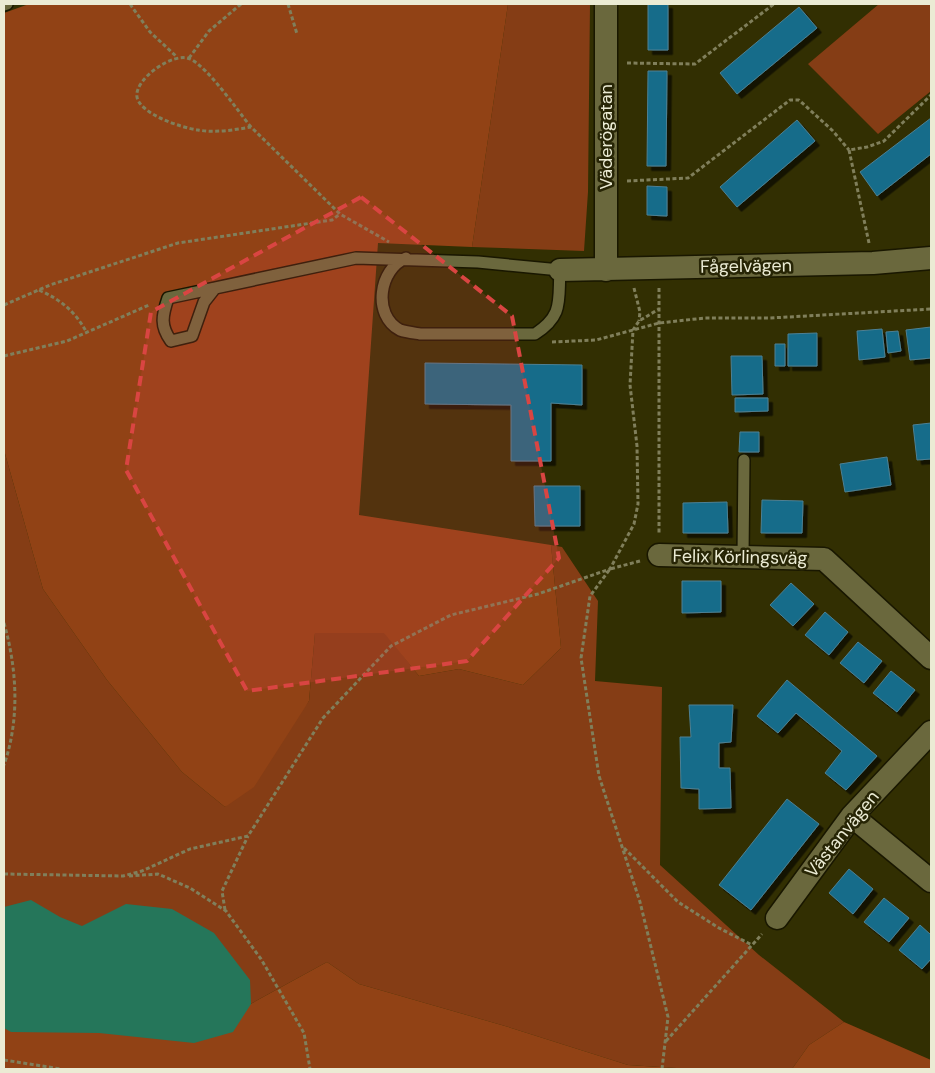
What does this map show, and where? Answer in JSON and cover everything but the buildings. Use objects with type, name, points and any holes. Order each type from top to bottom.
[{"type":"street","name":"Väderögatan","points":[[606,4],[606,63],[614,270]]},
{"type":"street","name":"Fågelvägen","points":[[560,270],[873,263],[931,258]]},
{"type":"street","name":"Felix Körlingsväg","points":[[659,555],[824,559],[931,658]]},
{"type":"street","name":"Västanvägen","points":[[777,918],[852,816],[931,732]]},
{"type":"street","points":[[852,816],[931,881]]},
{"type":"lane","points":[[215,288],[204,302],[192,336],[171,341],[163,330],[164,311],[168,298],[215,288],[356,258],[406,258],[560,270],[556,315],[549,325],[535,334],[420,334],[401,330],[388,319],[382,298],[385,278],[390,268],[406,258]]},
{"type":"lane","points":[[743,557],[744,460]]},
{"type":"path","points":[[130,4],[150,32],[177,57]]},
{"type":"path","points":[[190,58],[209,31],[242,4]]},
{"type":"path","points":[[288,4],[297,34]]},
{"type":"path","points":[[606,63],[694,64],[774,4]]},
{"type":"path","points":[[251,127],[228,131],[197,130],[157,117],[144,109],[137,97],[138,88],[157,67],[177,57],[190,58],[204,70],[251,127],[340,214],[385,239],[401,250],[406,258]]},
{"type":"path","points":[[848,150],[868,147],[884,141],[931,96]]},
{"type":"path","points":[[625,181],[688,178],[790,100],[799,100],[834,131],[848,150],[871,251]]},
{"type":"path","points":[[4,305],[39,290],[178,243],[332,220],[340,214]]},
{"type":"path","points":[[226,911],[222,891],[248,836],[323,718],[391,646],[451,615],[538,594],[610,569],[659,555],[659,269]]},
{"type":"path","points":[[614,270],[638,299],[639,321]]},
{"type":"path","points":[[39,290],[60,299],[78,317],[87,333]]},
{"type":"path","points":[[4,356],[67,341],[168,298]]},
{"type":"path","points":[[659,308],[639,321],[632,330],[630,385],[637,446],[638,504],[634,524],[610,569],[590,596],[581,658],[599,776],[640,902],[668,1018],[662,1069]]},
{"type":"path","points":[[548,342],[596,340],[659,323],[705,318],[770,318],[931,309]]},
{"type":"path","points":[[4,623],[9,641],[16,692],[10,746],[4,765]]},
{"type":"path","points":[[123,876],[142,870],[190,849],[248,836]]},
{"type":"path","points":[[622,846],[678,902],[719,928],[752,945]]},
{"type":"path","points":[[4,874],[123,876],[158,874],[190,888],[226,911],[261,959],[304,1033],[310,1069]]},
{"type":"path","points":[[666,1041],[777,918]]},
{"type":"path","points":[[4,1060],[61,1069]]},
{"type":"highlighted area","points":[[361,197],[512,316],[559,558],[467,661],[247,691],[126,470],[151,312]]},
{"type":"shaded area","points":[[29,4],[508,4],[472,247],[378,243],[359,515],[551,545],[561,648],[523,685],[459,669],[419,676],[384,633],[315,633],[309,701],[254,787],[225,807],[182,772],[107,680],[43,589],[4,450],[4,13]]},
{"type":"shaded area","points":[[508,4],[590,4],[588,192],[584,251],[472,247]]},
{"type":"shaded area","points":[[879,4],[931,4],[931,91],[878,134],[808,64]]},
{"type":"shaded area","points":[[4,450],[43,589],[107,680],[182,772],[225,807],[309,701],[315,633],[385,633],[419,676],[459,669],[523,685],[561,648],[551,545],[562,547],[598,601],[595,681],[662,687],[660,865],[759,955],[844,1022],[809,1045],[792,1069],[692,1069],[628,1065],[505,1026],[359,984],[327,962],[225,1018],[4,1002]]},
{"type":"shaded area","points":[[31,900],[60,917],[82,926],[126,904],[172,909],[214,933],[250,980],[251,1004],[233,1032],[194,1043],[99,1033],[11,1032],[4,1028],[4,907]]},
{"type":"shaded area","points":[[327,962],[359,984],[505,1026],[628,1065],[692,1069],[4,1069],[4,1002],[225,1018]]},
{"type":"shaded area","points":[[844,1022],[931,1060],[931,1069],[792,1069],[809,1045]]}]
